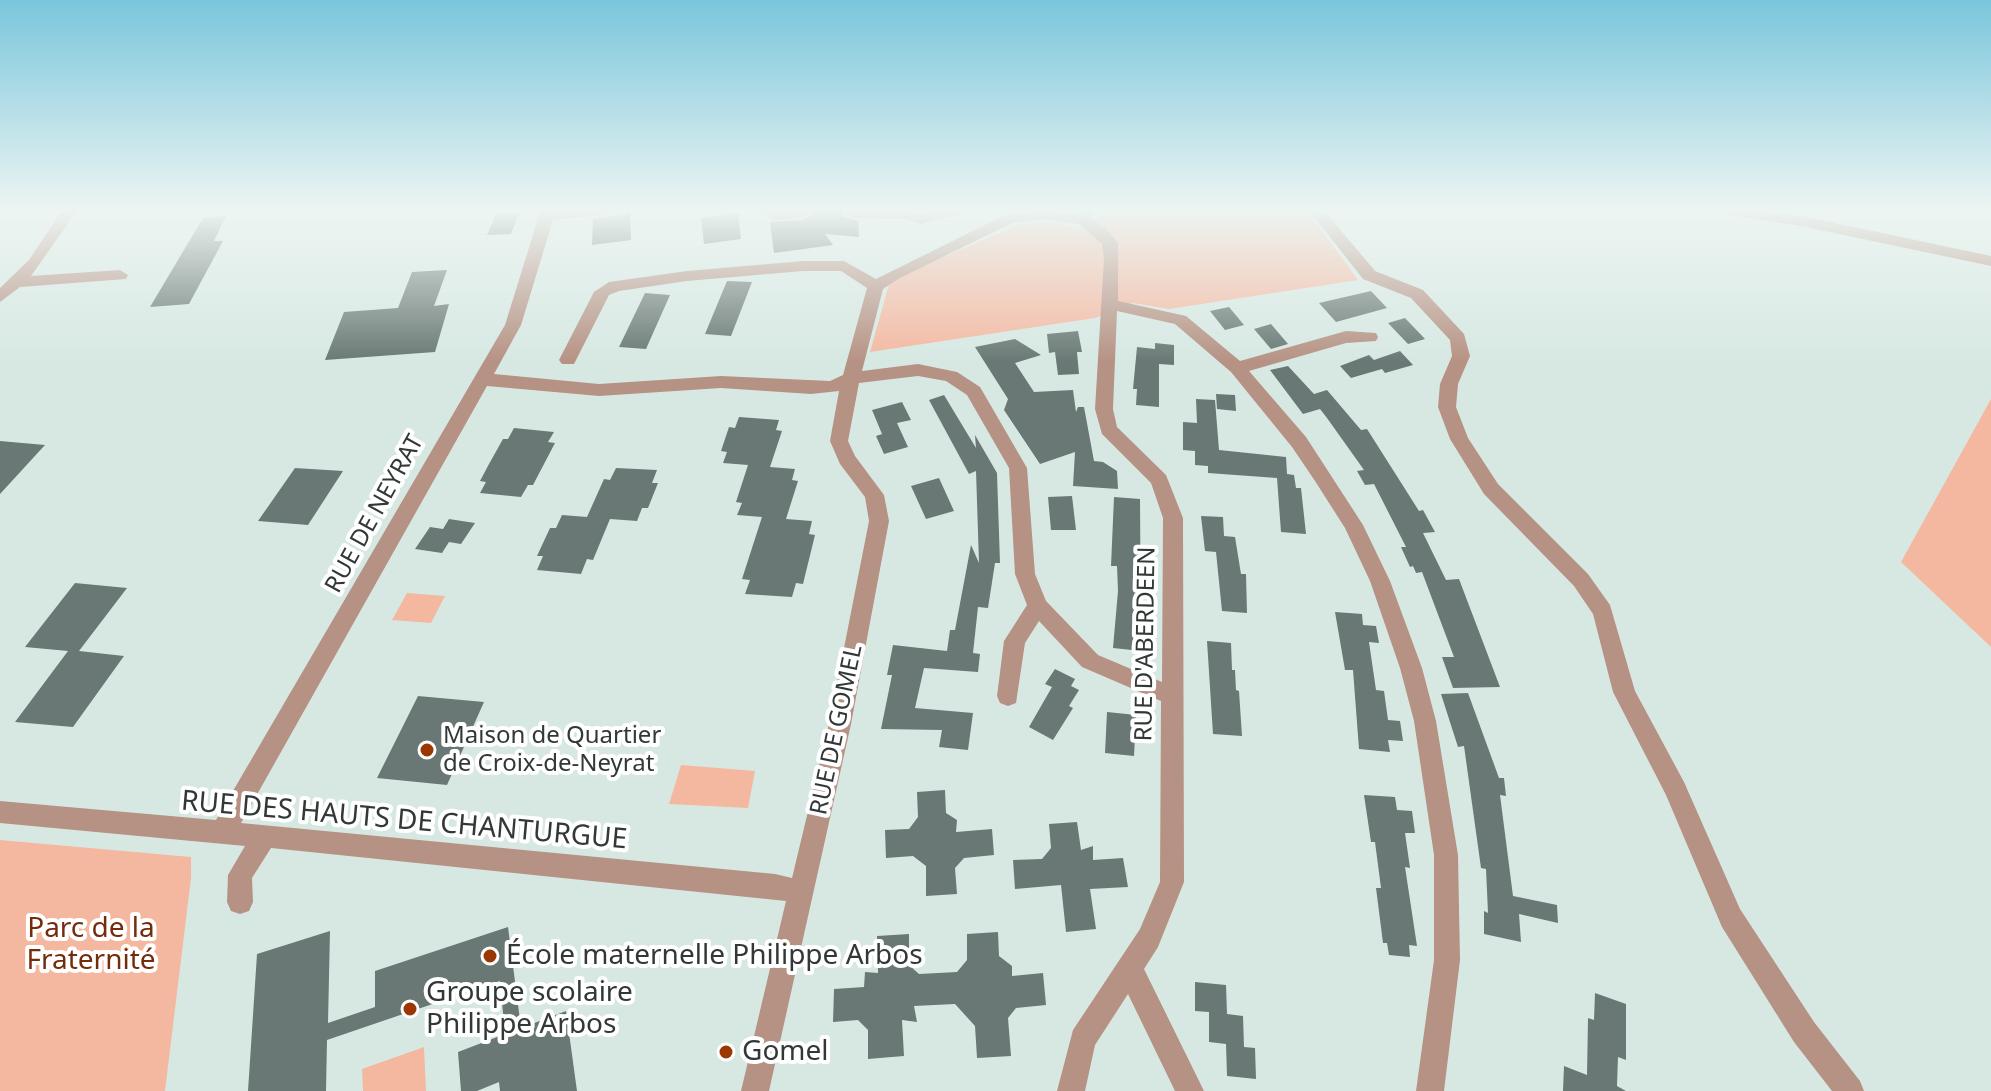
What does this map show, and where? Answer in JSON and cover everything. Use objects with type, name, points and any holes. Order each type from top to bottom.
[{"type":"street","points":[[0,297],[37,260]]},
{"type":"street","name":"RUE DE NEYRAT","points":[[222,833],[513,325],[533,260]]},
{"type":"street","points":[[568,360],[602,292],[615,286],[803,266],[844,266],[876,286],[927,260]]},
{"type":"street","name":"RUE D'ABERDEEN","points":[[1071,1091],[1083,1040],[1149,938],[1172,882],[1170,694],[1173,518],[1159,480],[1108,429],[1104,409],[1112,260]]},
{"type":"street","points":[[1357,260],[1369,275],[1417,294],[1458,338],[1461,356],[1449,384],[1447,407],[1459,439],[1491,489],[1581,580],[1603,611],[1624,692],[1676,790],[1731,918],[1804,1032],[1850,1091]]},
{"type":"street","points":[[16,282],[120,275]]},
{"type":"street","name":"RUE DE GOMEL","points":[[755,1091],[840,724],[879,521],[874,495],[847,459],[839,441],[869,303],[876,286]]},
{"type":"street","points":[[1108,304],[1180,320],[1237,368],[1299,442],[1353,525],[1385,593],[1418,694],[1436,774],[1446,855],[1447,960],[1430,1091]]},
{"type":"street","points":[[1237,368],[1346,337],[1370,337]]},
{"type":"street","points":[[480,379],[599,390],[721,382],[811,388],[833,387],[852,378],[926,371],[951,376],[974,391],[1018,468],[1025,574],[1038,606],[1090,661],[1151,689],[1170,694]]},
{"type":"street","points":[[1008,696],[1015,641],[1038,606]]},
{"type":"street","name":"RUE DES HAUTS DE CHANTURGUE","points":[[0,812],[775,886],[802,893]]},
{"type":"street","points":[[240,902],[240,875],[265,836]]},
{"type":"street","points":[[1129,967],[1190,1091]]},
{"type":"green space","points":[[937,260],[1343,260],[1358,280],[1169,309],[1133,303],[1095,318],[870,352],[889,284]]},
{"type":"green space","points":[[1991,399],[1991,647],[1901,562]]},
{"type":"green space","points":[[407,593],[445,596],[431,623],[392,620]]},
{"type":"green space","points":[[681,765],[755,771],[748,808],[669,804]]},
{"type":"green space","name":"Parc de la Fraternité","points":[[0,840],[191,857],[165,1091],[0,1091]]},
{"type":"green space","points":[[424,1047],[426,1091],[363,1091],[362,1069]]},
{"type":"building","points":[[178,260],[213,260],[189,304],[150,307]]},
{"type":"building","points":[[447,270],[434,306],[449,304],[435,352],[325,360],[344,312],[398,308],[412,272]]},
{"type":"building","points":[[727,281],[752,282],[731,336],[705,334]]},
{"type":"building","points":[[1371,291],[1387,308],[1336,322],[1319,303]]},
{"type":"building","points":[[645,293],[670,295],[646,349],[619,347]]},
{"type":"building","points":[[1229,307],[1244,325],[1225,330],[1210,311]]},
{"type":"building","points":[[1405,318],[1425,339],[1408,344],[1388,323]]},
{"type":"building","points":[[1271,324],[1288,344],[1271,349],[1254,329]]},
{"type":"building","points":[[1078,331],[1082,352],[1077,352],[1079,374],[1058,375],[1055,352],[1049,353],[1047,334]]},
{"type":"building","points":[[1015,339],[1041,355],[1015,363],[1034,392],[1073,390],[1076,412],[1078,407],[1084,407],[1094,461],[1103,462],[1117,471],[1118,489],[1073,486],[1075,452],[1040,464],[1004,410],[1008,399],[975,347]]},
{"type":"building","points":[[1155,343],[1174,345],[1174,365],[1159,364],[1159,407],[1136,405],[1137,389],[1133,389],[1137,347],[1155,349]]},
{"type":"building","points":[[1400,351],[1413,365],[1385,373],[1382,369],[1351,378],[1340,366],[1369,355],[1374,360]]},
{"type":"building","points":[[1288,366],[1314,394],[1327,390],[1361,430],[1367,429],[1419,511],[1423,510],[1435,532],[1423,533],[1446,580],[1459,579],[1500,687],[1453,688],[1442,657],[1454,657],[1422,572],[1416,573],[1413,566],[1410,567],[1401,547],[1406,547],[1374,484],[1365,485],[1357,471],[1364,470],[1327,418],[1320,409],[1303,414],[1270,370]]},
{"type":"building","points":[[1216,394],[1235,395],[1236,411],[1217,409]]},
{"type":"building","points":[[944,395],[976,448],[975,435],[997,473],[1000,563],[995,563],[988,608],[978,607],[973,653],[980,654],[978,672],[924,668],[915,708],[973,713],[968,750],[939,747],[942,730],[881,729],[892,675],[887,675],[893,645],[947,651],[950,630],[955,630],[971,545],[979,563],[976,471],[969,474],[929,400]]},
{"type":"building","points":[[1196,399],[1215,400],[1219,450],[1286,457],[1287,474],[1294,475],[1296,488],[1301,488],[1306,534],[1281,532],[1277,478],[1208,473],[1208,466],[1195,465],[1195,451],[1183,450],[1183,422],[1197,423]]},
{"type":"building","points":[[902,402],[911,420],[897,423],[908,447],[884,454],[876,436],[882,434],[872,410]]},
{"type":"building","points":[[739,417],[779,420],[776,430],[782,431],[770,467],[795,469],[792,480],[798,481],[786,519],[812,521],[809,534],[815,535],[803,584],[796,583],[792,597],[745,594],[750,580],[742,579],[762,517],[737,515],[742,503],[736,502],[748,465],[723,463],[727,452],[721,451],[729,427],[735,428]]},
{"type":"building","points":[[514,428],[554,432],[548,442],[555,443],[533,485],[528,485],[521,497],[480,493],[486,482],[480,481],[503,439],[508,439]]},
{"type":"building","points":[[0,441],[45,445],[0,494]]},
{"type":"building","points":[[295,468],[343,471],[308,525],[258,521]]},
{"type":"building","points":[[616,468],[657,470],[652,483],[658,483],[648,508],[642,508],[637,521],[610,519],[593,560],[587,559],[581,574],[537,570],[543,556],[537,556],[550,528],[556,528],[562,515],[587,517],[604,479],[610,480]]},
{"type":"building","points":[[939,478],[954,511],[926,519],[911,486]]},
{"type":"building","points":[[1072,496],[1076,530],[1051,530],[1048,497]]},
{"type":"building","points":[[1114,497],[1140,499],[1141,651],[1113,648],[1118,591],[1117,566],[1111,566]]},
{"type":"building","points":[[1201,516],[1223,517],[1224,536],[1235,537],[1241,574],[1246,574],[1247,613],[1222,611],[1216,552],[1205,551]]},
{"type":"building","points":[[449,519],[475,523],[461,544],[449,542],[442,553],[415,549],[430,527],[443,529]]},
{"type":"building","points":[[75,583],[127,588],[79,651],[124,656],[73,727],[15,722],[68,651],[25,647]]},
{"type":"building","points":[[1335,612],[1362,614],[1363,625],[1376,626],[1379,643],[1369,642],[1376,690],[1384,691],[1388,720],[1400,721],[1403,741],[1388,740],[1390,752],[1359,749],[1353,670],[1345,670]]},
{"type":"building","points":[[1207,641],[1231,643],[1242,736],[1213,734]]},
{"type":"building","points":[[1055,669],[1075,679],[1071,686],[1079,690],[1069,706],[1073,708],[1053,740],[1029,727],[1052,687],[1045,684]]},
{"type":"building","points":[[1468,693],[1499,778],[1504,778],[1506,796],[1500,795],[1513,896],[1557,905],[1558,923],[1519,914],[1521,942],[1484,934],[1484,911],[1488,913],[1486,869],[1481,868],[1464,746],[1458,747],[1441,694]]},
{"type":"building","name":"Maison de Quartier de Croix-de-Neyrat","points":[[418,696],[484,702],[447,785],[377,778]]},
{"type":"building","points":[[1107,712],[1136,715],[1134,756],[1105,753]]},
{"type":"building","points":[[945,790],[946,813],[957,820],[956,832],[992,829],[994,855],[964,858],[955,868],[957,894],[926,896],[926,866],[913,856],[886,858],[885,830],[909,829],[918,817],[917,792]]},
{"type":"building","points":[[1364,795],[1395,797],[1397,810],[1412,811],[1415,833],[1405,833],[1410,868],[1405,867],[1417,946],[1409,945],[1410,957],[1389,955],[1387,943],[1383,943],[1376,888],[1381,888]]},
{"type":"building","points":[[1077,822],[1081,850],[1093,846],[1093,860],[1123,858],[1128,887],[1090,889],[1096,929],[1066,932],[1061,885],[1015,889],[1013,860],[1042,859],[1051,848],[1049,824]]},
{"type":"building","points":[[508,927],[521,1028],[566,1011],[577,1091],[500,1091],[499,1082],[477,1091],[461,1091],[458,1052],[505,1034],[500,981],[327,1040],[326,1091],[248,1091],[257,954],[330,931],[328,1023],[375,1007],[375,971]]},
{"type":"building","points":[[998,932],[999,956],[1012,966],[1012,976],[1043,973],[1046,1005],[1016,1008],[1008,1018],[1011,1056],[977,1058],[975,1026],[955,1004],[914,1006],[917,1022],[902,1020],[904,1056],[868,1059],[868,1030],[858,1020],[833,1022],[834,989],[864,987],[865,972],[878,973],[877,936],[909,934],[909,965],[919,974],[957,972],[967,960],[967,934]]},
{"type":"building","points":[[1195,982],[1226,985],[1227,1014],[1243,1016],[1244,1047],[1255,1048],[1256,1079],[1227,1076],[1226,1044],[1209,1042],[1209,1012],[1195,1011]]},
{"type":"building","points":[[1595,993],[1626,1004],[1626,1060],[1618,1057],[1617,1086],[1626,1091],[1563,1091],[1564,1066],[1587,1075],[1588,1018],[1594,1020]]},
{"type":"place","name":"Maison de Quartier de Croix-de-Neyrat","points":[[427,750]]},
{"type":"place","name":"École maternelle Philippe Arbos","points":[[490,956]]},
{"type":"place","name":"Groupe scolaire Philippe Arbos","points":[[410,1009]]},
{"type":"place","name":"Gomel","points":[[726,1052]]}]
